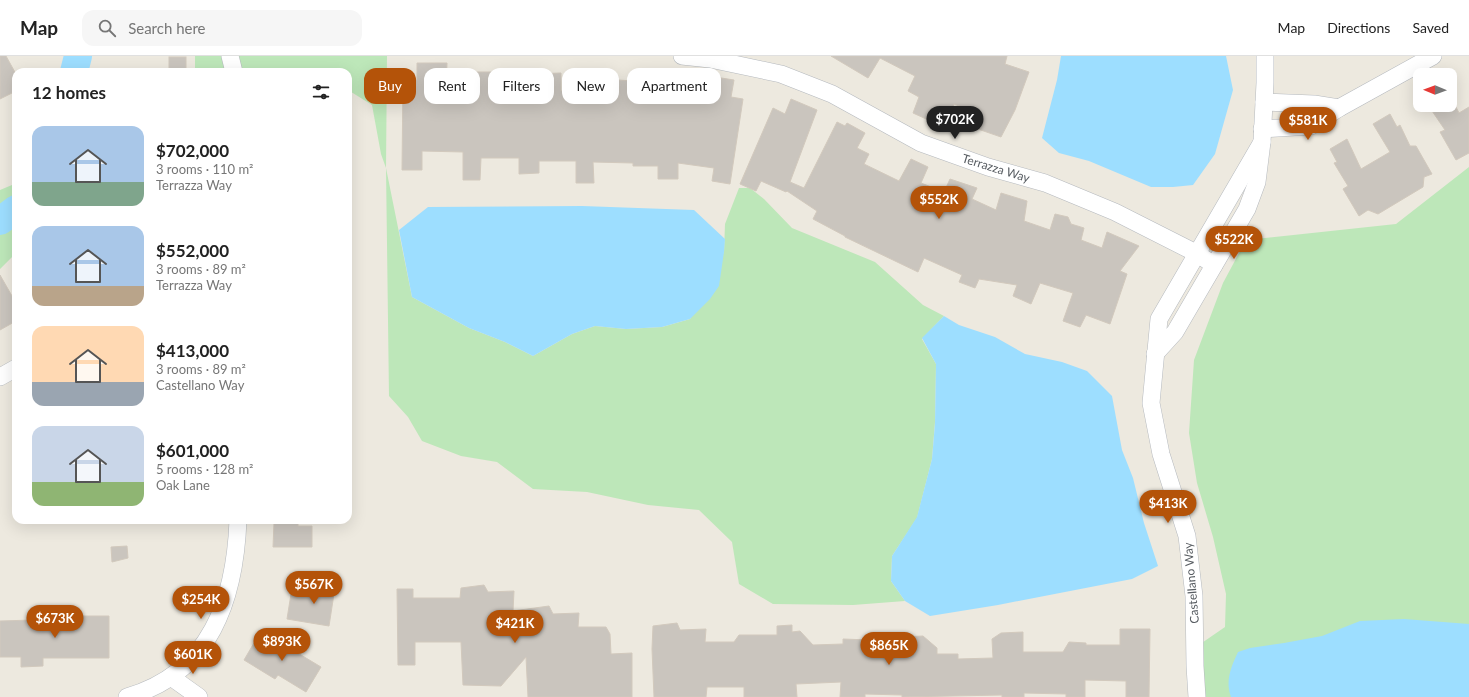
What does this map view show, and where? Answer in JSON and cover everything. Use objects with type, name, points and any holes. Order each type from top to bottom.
[{"type":"street","points":[[230,56],[233,68]]},
{"type":"street","name":"Terrazza Way","points":[[682,56],[710,59],[781,74],[832,94],[921,143],[988,167],[1045,182],[1115,212],[1196,254],[1214,265]]},
{"type":"street","name":"Castellano Way","points":[[1155,354],[1175,332],[1247,209],[1257,182],[1262,135],[1265,56]]},
{"type":"street","points":[[1262,135],[1312,126],[1339,108],[1433,56]]},
{"type":"street","points":[[1264,102],[1314,104],[1339,108]]},
{"type":"street","name":"Castellano Way","points":[[1197,697],[1194,596],[1187,536],[1161,454],[1151,403],[1158,319],[1262,135]]},
{"type":"street","points":[[0,376],[12,370]]},
{"type":"street","points":[[127,697],[142,693],[171,677],[185,666],[212,632],[226,599],[232,575],[238,524]]},
{"type":"street","points":[[171,677],[199,697]]},
{"type":"green space","points":[[195,56],[387,56],[387,68],[364,68],[364,100],[352,92],[352,68],[195,68]]},
{"type":"green space","points":[[370,104],[387,104],[386,168],[381,154],[372,105]]},
{"type":"green space","points":[[1469,167],[1469,697],[1201,697],[1193,649],[1225,627],[1226,594],[1213,537],[1197,483],[1189,433],[1194,360],[1223,283],[1246,240],[1396,224]]},
{"type":"green space","points":[[386,168],[412,297],[469,328],[505,342],[533,356],[572,334],[595,326],[626,329],[662,327],[690,319],[724,252],[725,224],[739,188],[750,188],[764,199],[792,228],[875,262],[923,305],[944,316],[922,339],[936,364],[935,422],[932,459],[917,518],[892,556],[891,581],[905,601],[853,605],[773,604],[739,584],[732,542],[699,510],[648,505],[587,492],[533,489],[497,462],[461,456],[422,441],[408,417],[389,396]]},
{"type":"green space","points":[[12,185],[12,257],[0,269],[0,190]]},
{"type":"water","points":[[1061,56],[1226,56],[1233,90],[1215,154],[1193,185],[1151,187],[1089,161],[1059,153],[1042,138],[1057,80]]},
{"type":"water","points":[[582,206],[694,210],[725,239],[719,286],[710,299],[690,319],[662,327],[626,329],[595,326],[572,334],[533,356],[505,342],[469,328],[412,297],[399,230],[428,207]]},
{"type":"water","points":[[944,316],[959,325],[995,337],[1025,354],[1062,362],[1087,371],[1112,396],[1122,450],[1133,478],[1144,523],[1158,566],[1132,579],[998,605],[930,616],[905,601],[891,581],[892,556],[917,517],[932,459],[935,423],[936,364],[922,338]]},
{"type":"water","points":[[1404,619],[1469,624],[1469,697],[1231,697],[1229,691],[1229,680],[1231,669],[1238,652],[1250,648],[1322,636],[1360,621]]},
{"type":"building","points":[[0,56],[6,56],[13,68],[12,93],[0,99]]},
{"type":"building","points":[[831,56],[1007,56],[1005,64],[1029,72],[1015,110],[1001,137],[975,128],[980,114],[954,104],[944,127],[913,113],[919,97],[908,91],[915,76],[880,58],[868,78]]},
{"type":"building","points":[[169,57],[186,57],[186,68],[169,68]]},
{"type":"building","points":[[417,63],[447,63],[447,68],[424,68],[424,104],[480,104],[480,72],[488,72],[488,104],[554,104],[554,73],[561,73],[562,104],[619,104],[619,80],[627,81],[627,104],[721,104],[721,78],[734,80],[731,97],[743,99],[730,184],[712,181],[714,168],[678,163],[678,179],[658,179],[658,166],[633,166],[633,163],[593,162],[594,183],[576,183],[576,161],[539,161],[539,173],[519,174],[519,158],[481,158],[480,180],[463,180],[463,152],[422,151],[422,170],[402,170],[403,104],[416,104]]},
{"type":"building","points":[[791,99],[817,110],[790,182],[804,188],[837,122],[845,126],[847,123],[865,133],[857,148],[869,154],[864,164],[899,181],[911,159],[928,167],[921,183],[944,192],[950,179],[977,188],[972,199],[996,210],[1001,193],[1027,201],[1024,221],[1050,230],[1055,214],[1068,217],[1071,224],[1084,228],[1081,240],[1102,248],[1107,232],[1139,246],[1120,271],[1127,274],[1110,324],[1086,315],[1080,327],[1063,321],[1073,293],[1040,283],[1031,304],[1013,296],[1017,285],[979,279],[975,288],[959,282],[962,275],[924,258],[918,272],[845,237],[813,219],[817,211],[787,191],[786,192],[761,181],[756,191],[740,184],[773,108],[785,114]]},
{"type":"building","points":[[1469,107],[1469,153],[1456,160],[1440,132],[1445,130],[1433,112],[1457,112],[1457,109],[1459,113]]},
{"type":"building","points":[[1390,114],[1397,127],[1400,125],[1410,146],[1416,146],[1432,174],[1424,177],[1423,187],[1378,214],[1368,210],[1359,216],[1343,189],[1348,186],[1334,163],[1337,162],[1330,149],[1347,139],[1361,169],[1390,152],[1373,124]]},
{"type":"building","points":[[0,275],[12,296],[12,323],[0,330]]},
{"type":"building","points":[[274,524],[298,524],[298,526],[312,526],[312,547],[273,547]]},
{"type":"building","points":[[127,546],[128,558],[112,562],[111,547]]},
{"type":"building","points":[[318,578],[336,581],[329,626],[287,619],[291,594],[315,598]]},
{"type":"building","points":[[484,585],[488,592],[514,591],[513,611],[549,606],[553,614],[579,613],[578,627],[606,627],[610,634],[611,654],[632,653],[632,697],[528,697],[526,657],[501,686],[463,685],[461,642],[415,642],[415,665],[398,665],[397,589],[413,589],[413,598],[460,598],[461,588]]},
{"type":"building","points":[[33,616],[109,616],[109,658],[43,658],[43,666],[21,667],[21,657],[0,657],[0,621],[33,620]]},
{"type":"building","points":[[677,623],[680,630],[706,629],[705,642],[734,642],[739,635],[777,635],[777,626],[792,625],[792,632],[800,631],[813,645],[843,644],[843,639],[869,640],[876,647],[902,648],[902,637],[923,636],[937,648],[937,654],[958,654],[958,659],[993,658],[992,639],[1001,633],[1023,632],[1023,652],[1063,652],[1069,642],[1086,643],[1086,645],[1120,645],[1120,629],[1150,629],[1149,697],[1126,697],[1126,681],[1085,680],[1085,697],[1066,697],[1066,694],[1024,693],[1024,697],[1002,697],[1002,695],[902,697],[902,695],[865,694],[865,697],[840,697],[841,682],[796,684],[797,697],[744,697],[744,687],[707,687],[706,697],[654,697],[652,649],[653,626]]},
{"type":"building","points":[[261,631],[321,667],[306,692],[278,675],[275,679],[244,660]]},
{"type":"waterway","points":[[75,68],[78,56]]},
{"type":"waterway","points":[[0,221],[12,212]]}]
